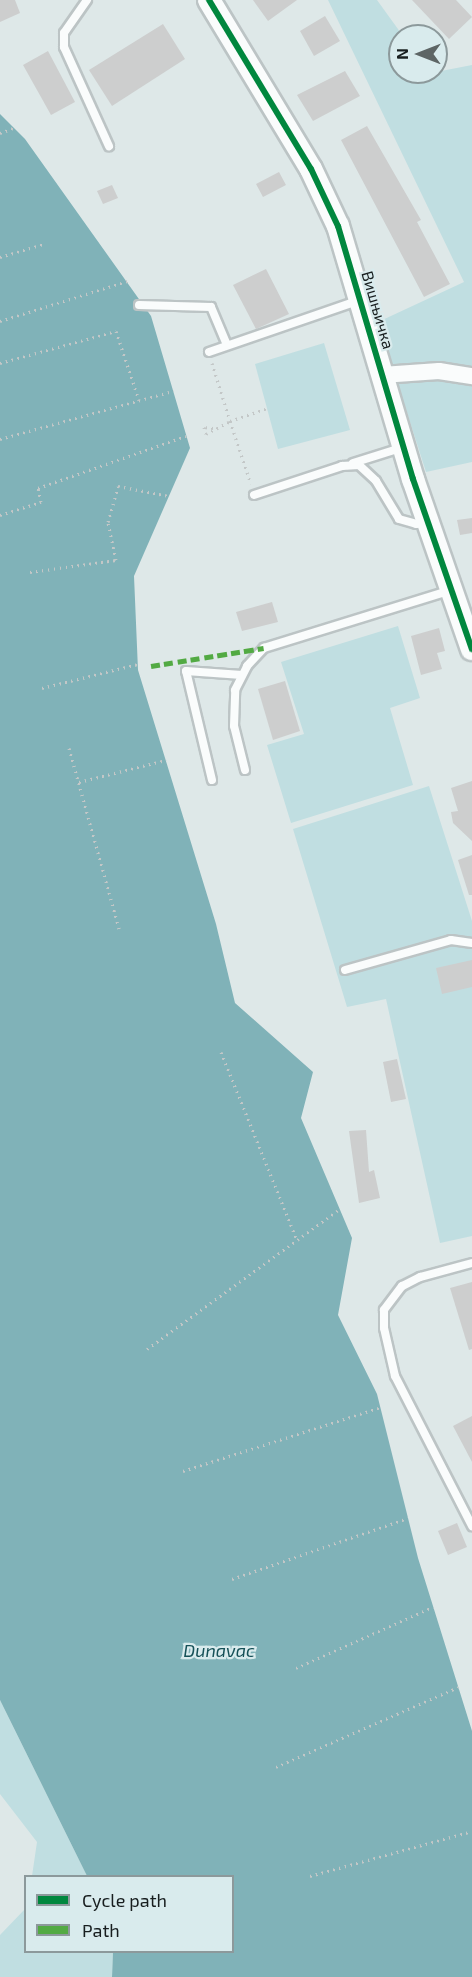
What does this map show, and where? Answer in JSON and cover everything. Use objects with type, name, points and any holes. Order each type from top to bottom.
[{"type":"street","name":"Вишњичка","points":[[209,0],[311,169],[344,242],[404,447],[472,649]]},
{"type":"street","points":[[382,375],[409,371],[472,376]]},
{"type":"lane","points":[[87,0],[64,33],[64,47],[110,147]]},
{"type":"lane","points":[[209,352],[361,300]]},
{"type":"lane","points":[[140,305],[211,307],[227,345]]},
{"type":"lane","points":[[254,495],[404,447]]},
{"type":"lane","points":[[350,464],[366,470],[399,519],[416,524],[428,520]]},
{"type":"lane","points":[[245,770],[233,711],[242,675],[264,648],[452,589]]},
{"type":"lane","points":[[212,780],[186,671],[242,675]]},
{"type":"lane","points":[[345,970],[451,940],[472,943]]},
{"type":"lane","points":[[472,1263],[420,1277],[402,1287],[384,1310],[384,1328],[395,1376],[472,1526]]},
{"type":"path","points":[[0,133],[14,128]]},
{"type":"path","points":[[0,257],[44,244]]},
{"type":"path","points":[[0,321],[128,281]]},
{"type":"path","points":[[0,363],[116,331],[140,400]]},
{"type":"path","points":[[209,352],[254,495]]},
{"type":"path","points":[[0,439],[173,391]]},
{"type":"path","points":[[206,434],[213,428],[267,408]]},
{"type":"path","points":[[208,439],[203,425],[213,428]]},
{"type":"path","points":[[0,514],[41,502],[38,488],[186,436]]},
{"type":"path","points":[[30,572],[116,560],[108,522],[118,486],[169,496]]},
{"type":"path","points":[[42,688],[138,664]]},
{"type":"path","points":[[69,748],[120,932]]},
{"type":"path","points":[[79,782],[166,760]]},
{"type":"path","points":[[221,1052],[297,1240]]},
{"type":"path","points":[[147,1348],[340,1209]]},
{"type":"path","points":[[183,1471],[381,1407]]},
{"type":"path","points":[[232,1579],[408,1518]]},
{"type":"path","points":[[296,1668],[433,1607]]},
{"type":"path","points":[[276,1767],[458,1688]]},
{"type":"path","points":[[310,1876],[472,1831]]},
{"type":"shaded area","points":[[328,0],[377,0],[394,24],[388,24],[388,84],[448,84],[448,70],[472,65],[472,462],[426,472],[378,322],[464,282]]},
{"type":"shaded area","points":[[324,343],[350,430],[278,449],[255,364]]},
{"type":"shaded area","points":[[398,626],[420,698],[390,708],[413,785],[291,823],[267,745],[304,734],[281,662]]},
{"type":"shaded area","points":[[429,786],[472,921],[472,1236],[440,1243],[386,999],[347,1007],[293,829]]},
{"type":"shaded area","points":[[0,1700],[87,1875],[32,1875],[37,1842],[0,1794]]},
{"type":"shaded area","points":[[24,1910],[24,1953],[113,1953],[112,1977],[0,1977],[0,1935]]},
{"type":"water","name":"Dunavac","points":[[0,114],[25,139],[151,316],[190,448],[134,576],[138,670],[216,924],[235,1003],[313,1072],[301,1118],[352,1238],[338,1315],[377,1394],[418,1558],[472,1731],[472,1977],[112,1977],[113,1953],[234,1953],[234,1875],[87,1875],[0,1700]]},
{"type":"building","points":[[0,0],[15,0],[20,13],[0,22]]},
{"type":"building","points":[[253,0],[297,0],[268,21]]},
{"type":"building","points":[[412,0],[456,0],[472,17],[449,39],[448,24],[435,24]]},
{"type":"building","points":[[325,16],[340,41],[314,56],[300,31]]},
{"type":"building","points":[[163,24],[185,59],[112,106],[89,70]]},
{"type":"building","points":[[48,51],[75,102],[51,115],[23,65]]},
{"type":"building","points":[[345,71],[360,96],[313,121],[297,95]]},
{"type":"building","points":[[367,126],[421,220],[417,222],[450,284],[424,297],[341,140]]},
{"type":"building","points":[[279,172],[286,185],[263,197],[256,184]]},
{"type":"building","points":[[112,185],[118,198],[103,204],[97,191]]},
{"type":"building","points":[[266,269],[289,314],[256,329],[233,285]]},
{"type":"building","points":[[472,518],[472,533],[460,535],[457,520]]},
{"type":"building","points":[[272,602],[278,622],[242,631],[236,612]]},
{"type":"building","points":[[439,628],[445,651],[437,653],[442,669],[421,675],[411,636]]},
{"type":"building","points":[[285,681],[300,731],[273,740],[258,689]]},
{"type":"building","points":[[472,781],[472,841],[453,823],[451,812],[458,811],[451,788]]},
{"type":"building","points":[[472,855],[472,895],[469,895],[458,860]]},
{"type":"building","points":[[472,960],[472,987],[442,994],[436,968]]},
{"type":"building","points":[[397,1059],[406,1099],[391,1102],[383,1062]]},
{"type":"building","points":[[366,1130],[369,1172],[374,1170],[380,1198],[359,1203],[349,1131]]},
{"type":"building","points":[[472,1282],[472,1349],[469,1350],[450,1288]]},
{"type":"building","points":[[472,1416],[472,1462],[453,1426]]},
{"type":"building","points":[[457,1523],[467,1547],[448,1555],[438,1531]]},
{"type":"marked path","points":[[151,666],[264,648]]},
{"type":"cycle path","points":[[209,0],[311,169],[338,226],[413,479],[472,649]]}]
